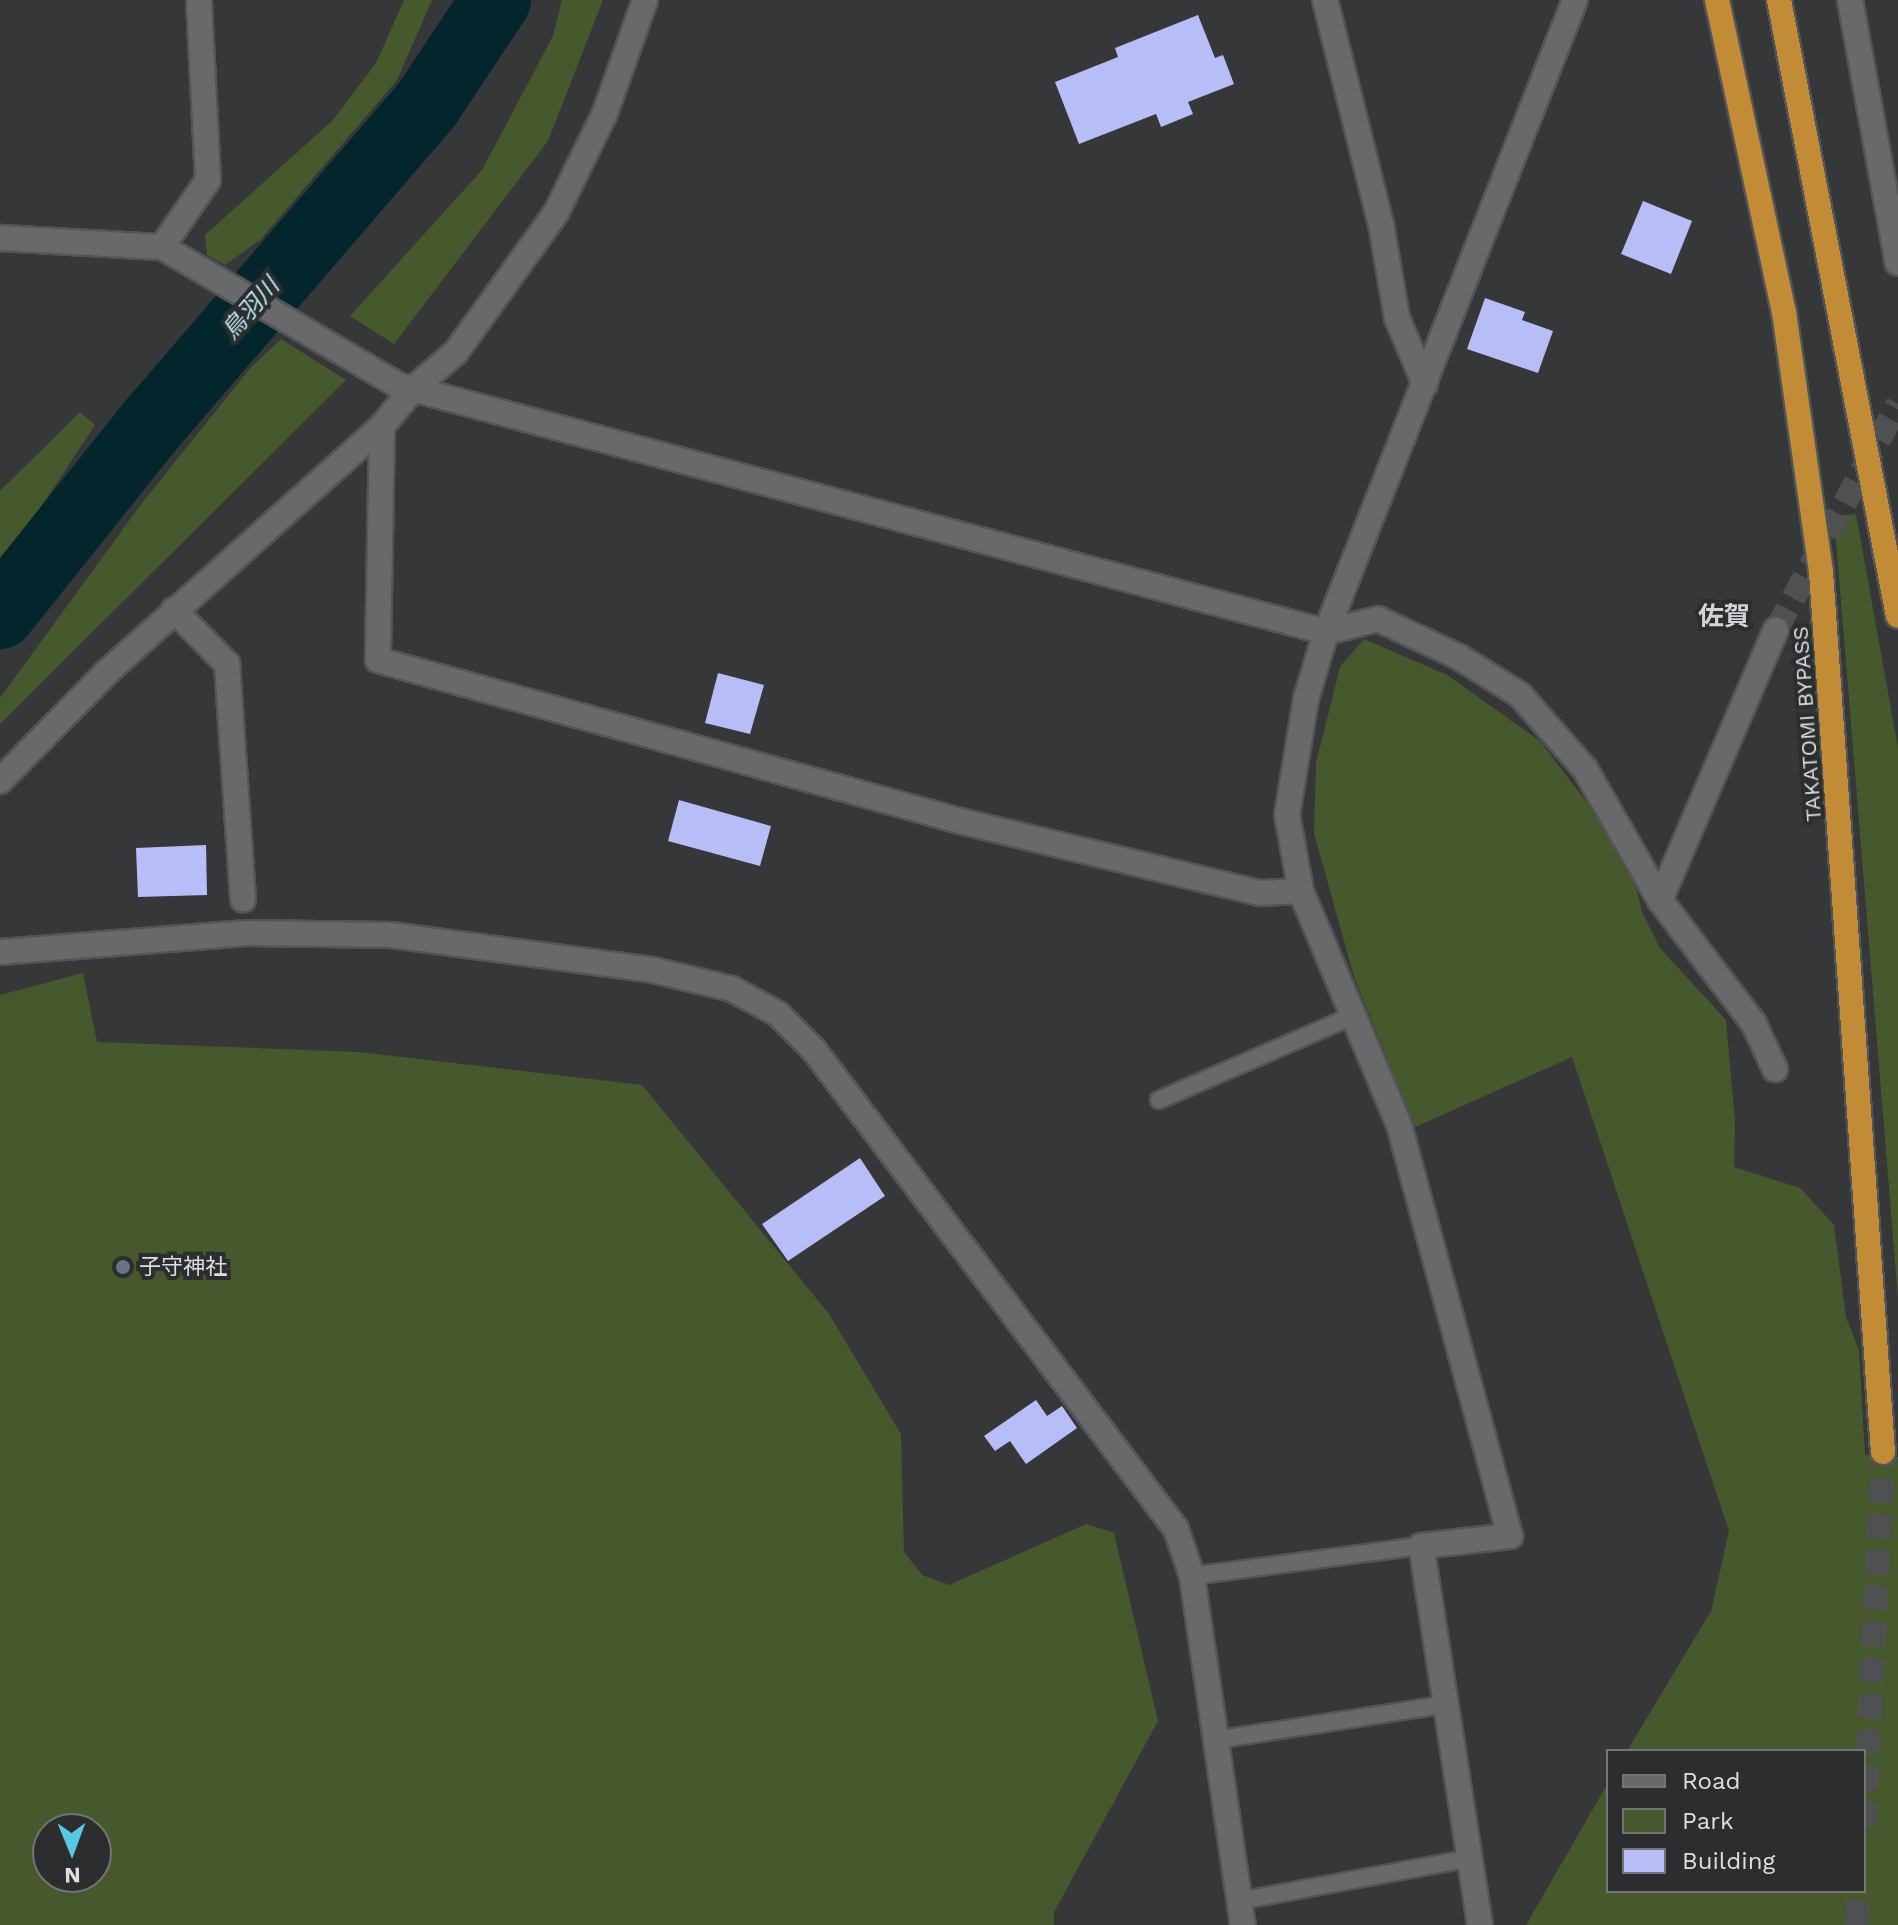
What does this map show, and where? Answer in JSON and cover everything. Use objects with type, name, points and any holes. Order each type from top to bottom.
[{"type":"highway","name":"TAKATOMI BYPASS","points":[[1717,0],[1784,312],[1821,572],[1883,1452]]},
{"type":"highway","points":[[1779,0],[1898,616]]},
{"type":"street","points":[[162,247],[208,180],[199,0]]},
{"type":"street","points":[[0,781],[174,610],[382,426],[405,387],[456,352],[556,213],[605,113],[645,0]]},
{"type":"street","points":[[1325,0],[1381,224],[1397,318],[1425,384]]},
{"type":"street","points":[[1480,1925],[1421,1546],[1510,1536],[1400,1127],[1301,891],[1287,815],[1306,699],[1326,632],[1575,0]]},
{"type":"street","points":[[1850,0],[1898,263]]},
{"type":"street","points":[[0,238],[162,247],[405,387],[1326,632],[1378,619],[1459,657],[1520,695],[1585,769],[1660,900],[1754,1024],[1775,1069]]},
{"type":"street","points":[[382,426],[378,660],[960,821],[1260,893],[1301,891]]},
{"type":"street","points":[[174,610],[227,664],[243,899]]},
{"type":"street","points":[[1660,900],[1776,630]]},
{"type":"street","points":[[0,952],[247,933],[391,935],[653,970],[732,989],[778,1014],[814,1050],[1158,1500],[1176,1529],[1192,1576],[1241,1913]]},
{"type":"lane","points":[[1159,1100],[1352,1016]]},
{"type":"lane","points":[[1192,1576],[1421,1546]]},
{"type":"lane","points":[[1215,1740],[1447,1704]]},
{"type":"lane","points":[[1241,1913],[1471,1858]]},
{"type":"green space","points":[[404,0],[432,0],[397,80],[260,240],[225,265],[207,255],[205,235],[333,120],[376,63]]},
{"type":"green space","points":[[562,0],[603,0],[548,141],[394,344],[350,316],[482,170],[553,36]]},
{"type":"green space","points":[[281,339],[346,380],[0,724],[0,698],[142,503],[252,366]]},
{"type":"green space","points":[[80,412],[95,425],[0,569],[0,491]]},
{"type":"green space","points":[[1856,514],[1898,748],[1898,1298],[1834,516]]},
{"type":"green space","points":[[1364,639],[1447,675],[1540,741],[1629,858],[1642,912],[1660,948],[1726,1020],[1735,1122],[1734,1167],[1800,1188],[1834,1225],[1846,1317],[1859,1351],[1865,1455],[1898,1457],[1898,1925],[1526,1925],[1606,1786],[1606,1893],[1866,1893],[1866,1749],[1628,1749],[1711,1611],[1729,1531],[1572,1057],[1415,1127],[1354,977],[1314,833],[1316,763],[1340,667]]},
{"type":"green space","points":[[83,973],[97,1042],[359,1052],[642,1085],[829,1314],[901,1434],[904,1552],[922,1575],[949,1585],[1086,1524],[1114,1533],[1158,1721],[1054,1912],[1054,1925],[0,1925],[0,995]]},
{"type":"building","points":[[1198,15],[1215,58],[1223,55],[1234,84],[1188,102],[1193,114],[1161,127],[1156,114],[1079,144],[1055,82],[1118,57],[1115,48]]},
{"type":"building","points":[[1643,201],[1692,221],[1671,274],[1621,254]]},
{"type":"building","points":[[1485,298],[1525,312],[1522,320],[1553,331],[1538,373],[1467,349]]},
{"type":"building","points":[[718,673],[764,685],[750,734],[705,723]]},
{"type":"building","points":[[679,800],[771,826],[760,866],[668,841]]},
{"type":"building","points":[[206,845],[207,895],[138,897],[136,848]]},
{"type":"building","points":[[860,1158],[885,1196],[788,1261],[762,1224]]},
{"type":"building","points":[[1036,1400],[1047,1416],[1062,1406],[1077,1428],[1026,1464],[1010,1441],[995,1451],[984,1436]]},
{"type":"waterway","name":"鳥羽川","points":[[0,614],[151,425],[427,104],[496,0]]},
{"type":"tunnel","points":[[1776,630],[1898,404]]},
{"type":"tunnel","points":[[1866,1787],[1883,1452]]},
{"type":"tunnel","points":[[1856,1925],[1859,1893]]},
{"type":"place","name":"子守神社","points":[[123,1267]]},
{"type":"district","name":"佐賀","points":[[1724,617]]}]
